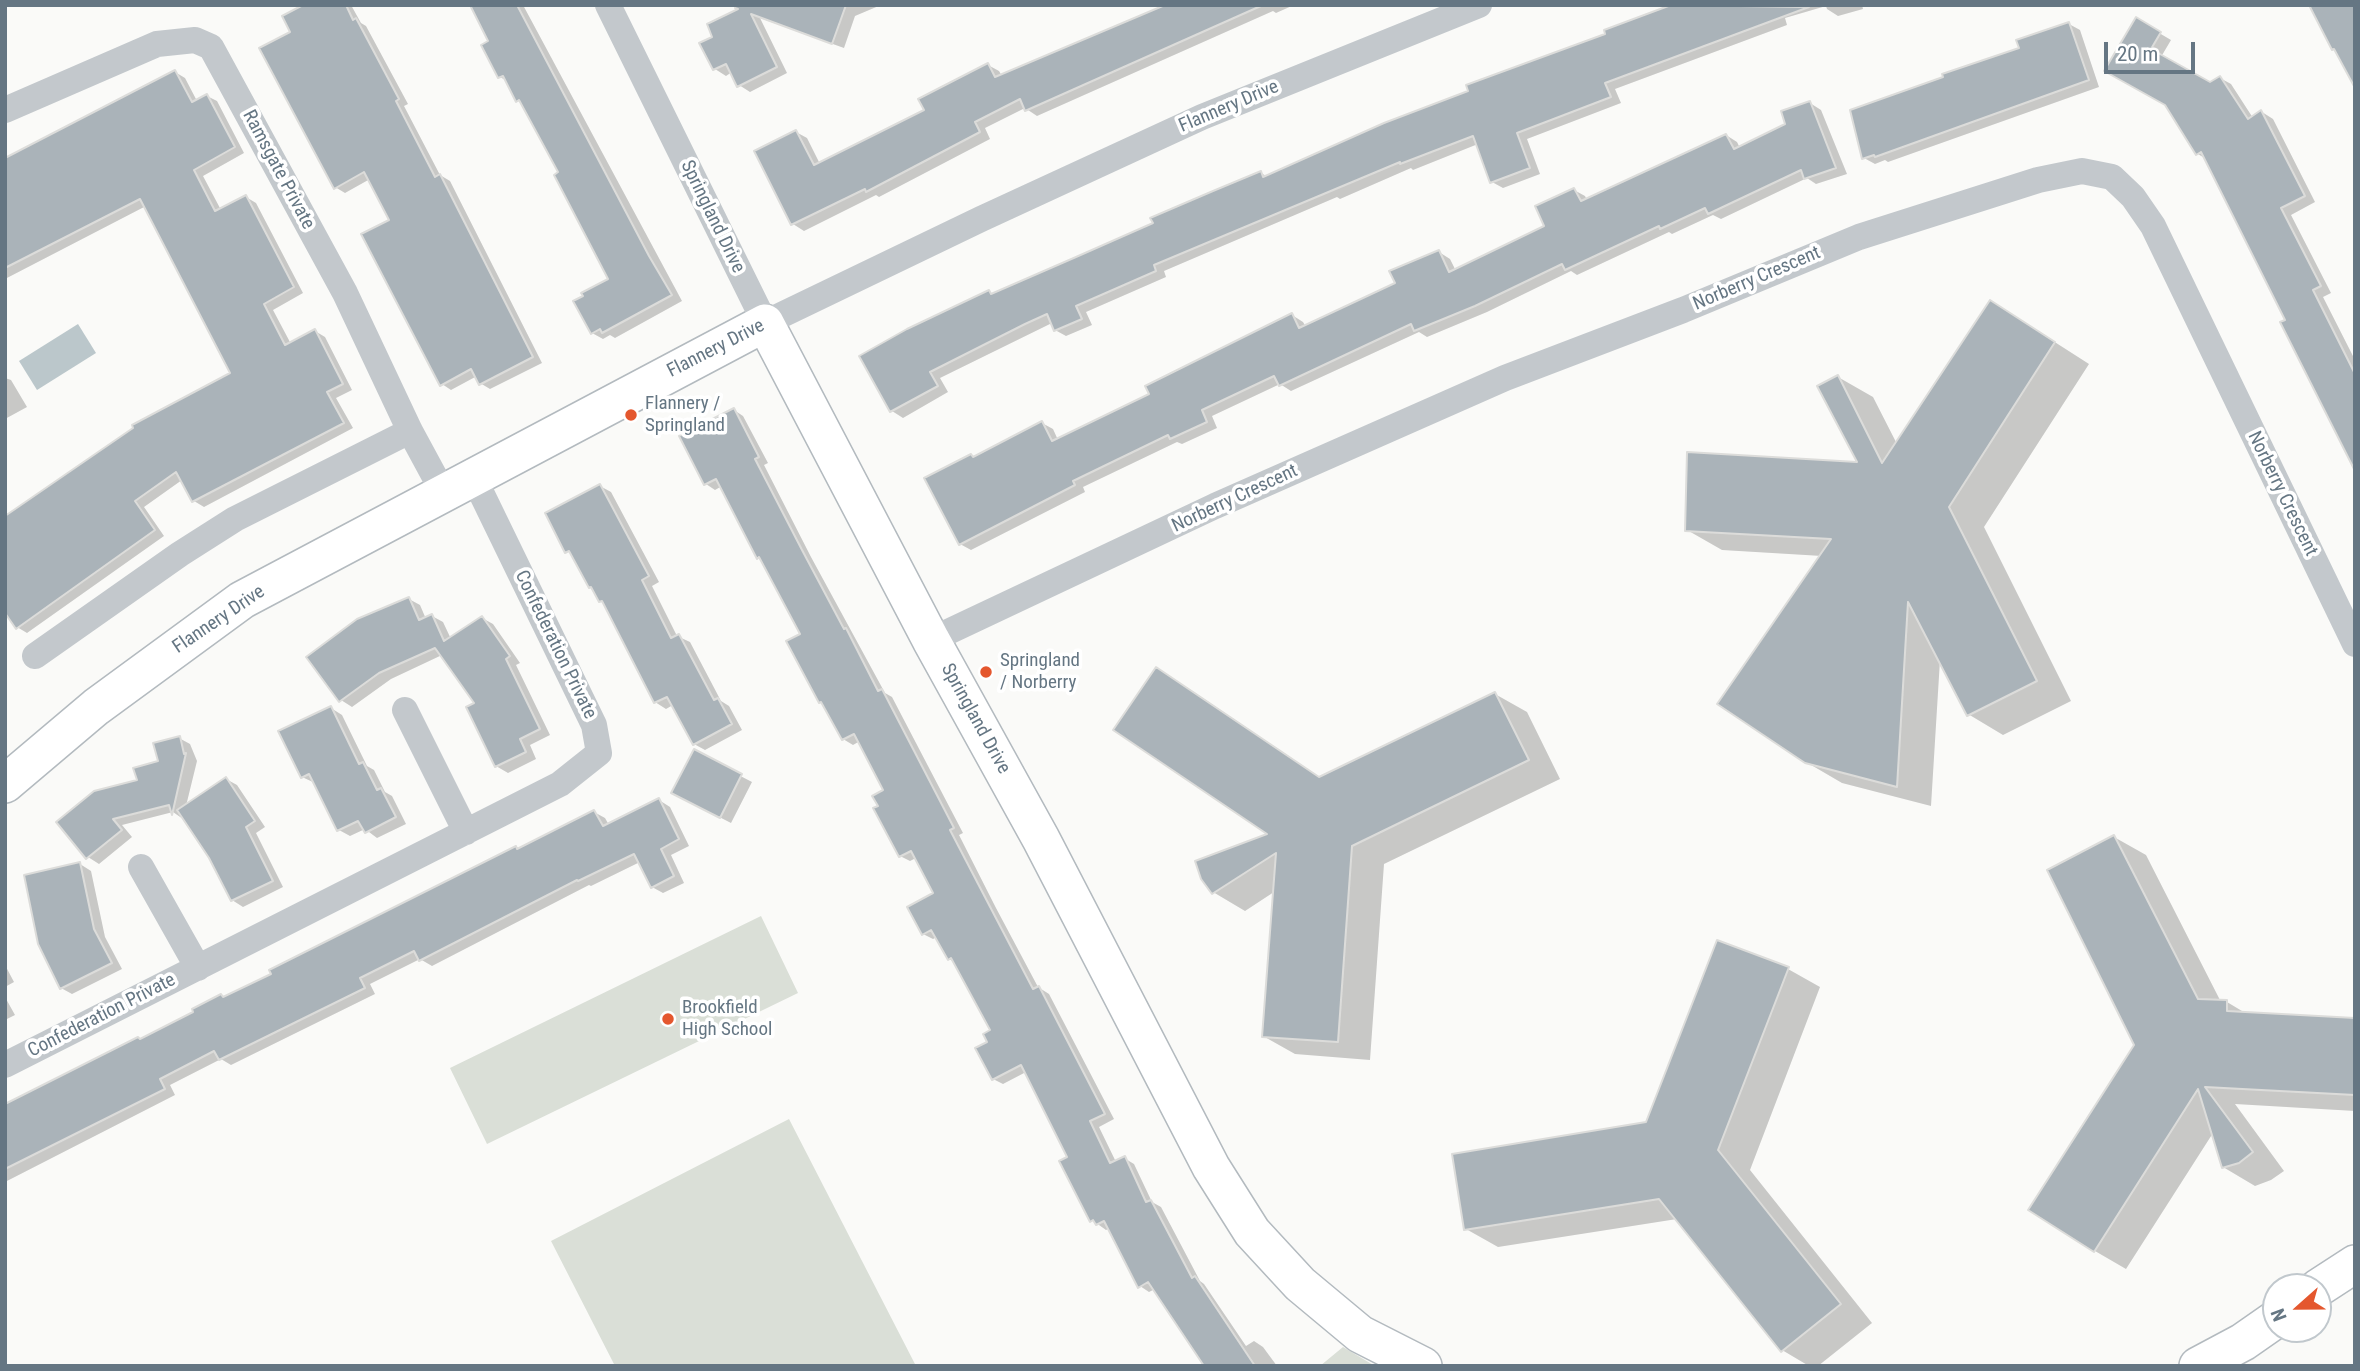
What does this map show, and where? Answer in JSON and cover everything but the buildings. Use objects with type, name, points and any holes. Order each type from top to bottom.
[{"type":"street","name":"Springland Drive","points":[[608,5],[765,323],[931,640],[1041,839],[1211,1167],[1252,1232],[1300,1284],[1360,1334],[1423,1366]]},
{"type":"street","name":"Flannery Drive","points":[[5,785],[96,707],[242,600],[458,484],[765,323],[981,219],[1202,117],[1479,5]]},
{"type":"street","name":"Ramsgate Private","points":[[5,110],[157,44],[195,40],[211,47],[345,293],[410,431],[458,484]]},
{"type":"street","name":"Norberry Crescent","points":[[931,640],[1215,506],[1505,377],[1683,310],[1858,237],[2038,180],[2082,171],[2112,177],[2133,197],[2153,226],[2355,643]]},
{"type":"street","points":[[35,656],[235,519],[410,431]]},
{"type":"street","name":"Confederation Private","points":[[5,1065],[560,784],[599,753],[594,725],[458,484]]},
{"type":"street","points":[[405,710],[466,832]]},
{"type":"street","name":"Confederation Private","points":[[141,867],[198,968]]},
{"type":"street","points":[[2332,1279],[2355,1265]]},
{"type":"street","points":[[2198,1366],[2243,1342],[2262,1328]]},
{"type":"shaded area","points":[[78,324],[96,353],[37,390],[19,361]]},
{"type":"shaded area","points":[[761,916],[798,993],[487,1144],[450,1068]]},
{"type":"shaded area","points":[[789,1119],[916,1366],[615,1366],[551,1241]]},
{"type":"shaded area","points":[[1343,1347],[1375,1366],[1320,1366]]},
{"type":"place","name":"Flannery / Springland","points":[[631,415]]},
{"type":"place","name":"Springland / Norberry","points":[[986,672]]},
{"type":"place","name":"Brookfield High School","points":[[668,1019]]}]
